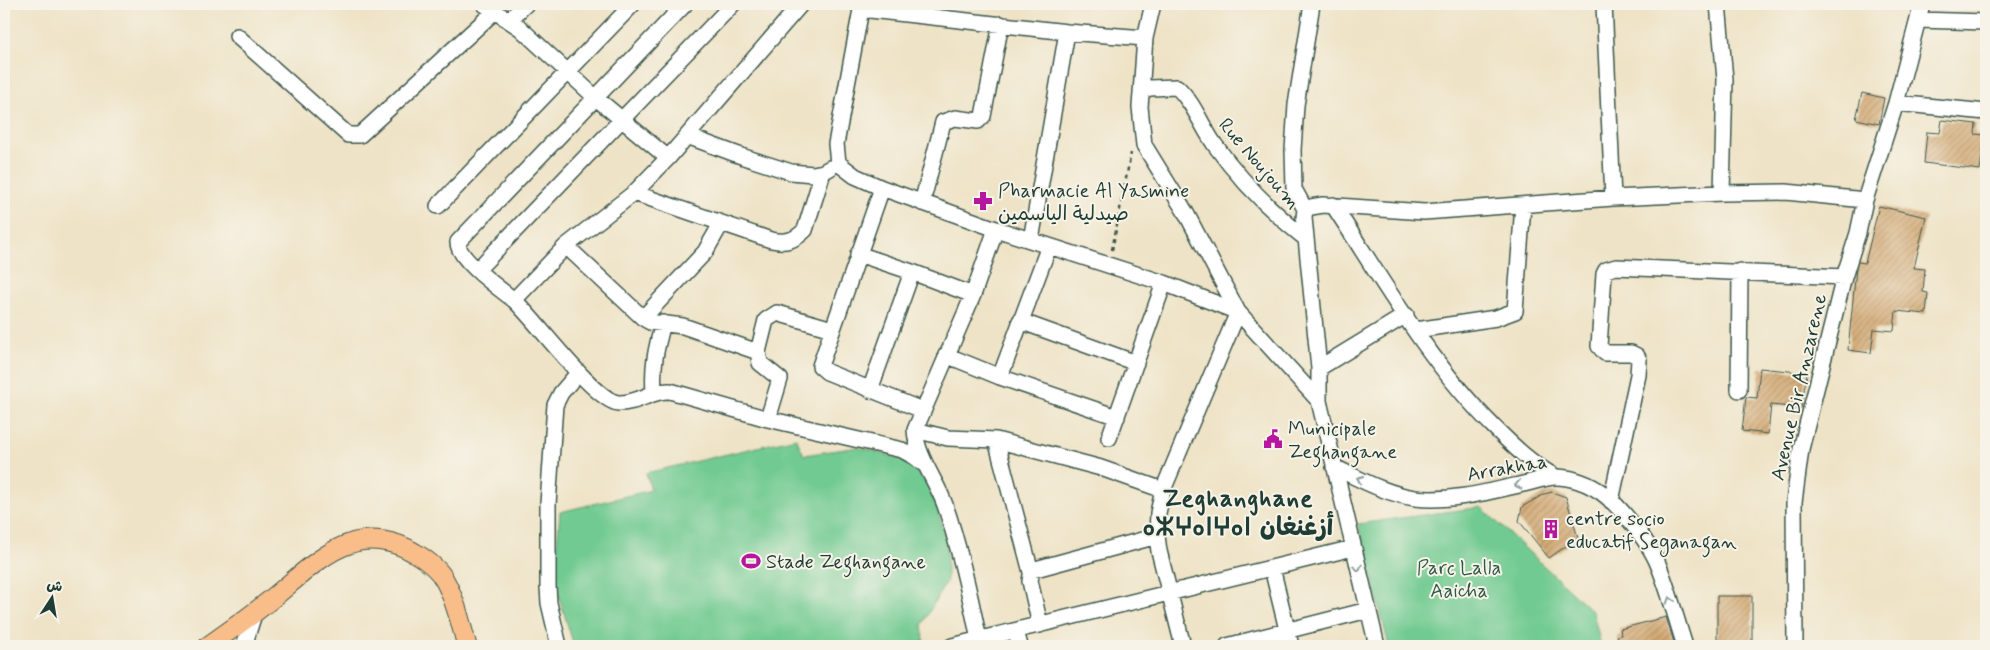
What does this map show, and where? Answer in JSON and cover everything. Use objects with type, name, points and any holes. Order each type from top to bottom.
[{"type":"main road","points":[[208,646],[254,614],[332,552],[350,543],[370,540],[399,545],[414,552],[441,574],[449,590],[468,646]]},
{"type":"street","points":[[509,20],[526,4]]},
{"type":"street","points":[[438,206],[633,4]]},
{"type":"street","points":[[685,4],[459,239],[458,250],[477,270],[514,300],[578,372],[604,396],[614,402],[631,402],[654,392],[670,391],[768,419],[902,450],[925,465]]},
{"type":"street","points":[[477,270],[733,4]]},
{"type":"street","points":[[514,300],[566,246],[634,193],[668,158],[802,4]]},
{"type":"street","points":[[1153,4],[1145,38],[1140,107],[1144,145],[1186,213],[1238,312],[1319,401]]},
{"type":"street","points":[[1312,4],[1296,105],[1293,150],[1294,188],[1306,209],[1304,218],[1319,368],[1319,401],[1377,646]]},
{"type":"street","points":[[1604,4],[1613,198]]},
{"type":"street","points":[[1718,4],[1725,79],[1722,192]]},
{"type":"street","name":"Avenue Bir Anzarene","points":[[1795,646],[1794,502],[1797,472],[1844,277],[1858,233],[1865,200],[1896,103],[1922,4]]},
{"type":"street","points":[[1145,38],[1067,32],[861,6],[836,144],[838,163],[855,176],[922,203],[1164,283],[1238,312]]},
{"type":"street","points":[[237,36],[348,135],[355,136],[360,135],[367,129],[490,7],[520,28],[567,73],[668,158]]},
{"type":"street","points":[[1918,20],[1986,22]]},
{"type":"street","points":[[922,203],[943,122],[955,118],[978,121],[983,116],[1001,24]]},
{"type":"street","points":[[1032,240],[1067,32]]},
{"type":"street","name":"Rue Noujoum","points":[[1142,91],[1150,88],[1178,87],[1187,97],[1202,126],[1232,167],[1286,223],[1306,239]]},
{"type":"street","points":[[1896,103],[1986,112]]},
{"type":"street","points":[[687,136],[791,172],[813,174],[823,172],[838,163]]},
{"type":"street","points":[[634,193],[771,240],[792,241],[805,230],[823,172]]},
{"type":"street","points":[[882,188],[820,362],[820,369],[922,410]]},
{"type":"street","points":[[1306,209],[1311,206],[1333,206],[1424,212],[1722,192],[1786,192],[1865,200]]},
{"type":"street","points":[[1416,330],[1496,318],[1515,311],[1523,205]]},
{"type":"street","points":[[1333,206],[1429,352],[1485,418],[1518,451],[1538,468],[1556,477]]},
{"type":"street","points":[[643,318],[705,252],[721,224]]},
{"type":"street","points":[[979,640],[952,528],[944,503],[925,465],[916,440],[915,430],[946,354],[973,295],[996,229]]},
{"type":"street","points":[[566,246],[643,318],[650,322],[684,326],[758,352]]},
{"type":"street","points":[[1000,377],[1049,246]]},
{"type":"street","points":[[858,254],[973,295]]},
{"type":"street","points":[[1611,501],[1634,394],[1639,360],[1637,356],[1631,353],[1605,353],[1598,346],[1604,274],[1606,270],[1616,267],[1844,277]]},
{"type":"street","points":[[1739,390],[1740,271]]},
{"type":"street","points":[[870,390],[912,272]]},
{"type":"street","points":[[1109,438],[1164,283]]},
{"type":"street","points":[[1183,646],[1157,536],[1158,513],[1163,490],[1238,312]]},
{"type":"street","points":[[768,419],[780,379],[763,368],[760,363],[758,352],[766,320],[773,314],[785,315],[832,329]]},
{"type":"street","points":[[1319,368],[1406,315]]},
{"type":"street","points":[[1020,321],[1136,363]]},
{"type":"street","points":[[654,392],[652,371],[654,354],[664,323]]},
{"type":"street","points":[[946,354],[1000,377],[1117,417]]},
{"type":"street","points":[[559,646],[549,603],[548,588],[550,452],[556,400],[578,372]]},
{"type":"street","points":[[915,430],[948,438],[996,440],[1101,468],[1163,490]]},
{"type":"street","points":[[996,440],[1031,572],[1030,581],[1040,625]]},
{"type":"street","name":"Arrakhaa","points":[[1334,467],[1385,490],[1401,495],[1430,499],[1481,493],[1556,477],[1583,482],[1597,489],[1611,501],[1640,534],[1654,556],[1685,646]]},
{"type":"street","points":[[1031,572],[1035,568],[1157,536]]},
{"type":"street","points":[[954,646],[1353,548]]},
{"type":"street","points":[[1272,568],[1291,646]]},
{"type":"street","points":[[1227,646],[1368,610]]},
{"type":"street","points":[[244,646],[254,614]]},
{"type":"street","points":[[1016,631],[1020,646]]},
{"type":"path","points":[[1109,266],[1133,144]]},
{"type":"green space","name":"Stade Zeghangane","points":[[796,438],[804,455],[858,447],[902,459],[929,483],[947,541],[947,580],[922,625],[924,642],[904,646],[574,646],[554,581],[560,512],[651,490],[646,473]]},
{"type":"green space","name":"Parc Lalla Aaicha","points":[[1481,507],[1593,612],[1601,646],[1389,646],[1358,524]]},
{"type":"building","points":[[1862,93],[1884,98],[1879,124],[1856,119]]},
{"type":"building","points":[[1942,120],[1976,124],[1975,134],[1985,135],[1980,170],[1924,163],[1927,132],[1940,133]]},
{"type":"building","points":[[1879,206],[1926,217],[1914,268],[1925,269],[1923,292],[1928,293],[1926,314],[1896,311],[1894,331],[1874,329],[1871,353],[1848,350],[1856,269],[1858,262],[1865,263]]},
{"type":"building","points":[[1760,368],[1807,373],[1801,408],[1771,405],[1768,434],[1742,431],[1746,397],[1757,398]]},
{"type":"building","name":"centre socio educatif Seganagan","points":[[1552,492],[1566,497],[1578,538],[1549,558],[1519,521],[1522,507],[1544,494]]},
{"type":"building","points":[[1717,596],[1752,596],[1752,643],[1717,643]]},
{"type":"building","points":[[1666,617],[1675,646],[1620,646],[1617,636],[1621,635],[1620,629]]},
{"type":"place","name":"Pharmacie Al Yasmine صيدلية الياسمين","points":[[983,201]]},
{"type":"place","name":"Municipale Zeghangane","points":[[1273,439]]},
{"type":"place","name":"centre socio educatif Seganagan","points":[[1551,529]]},
{"type":"place","name":"Stade Zeghangane","points":[[751,561]]},
{"type":"district","name":"Zeghanghane ⴰⵣⵖⴰⵏⵖⴰⵏ أزغنغان","points":[[1238,512]]}]
